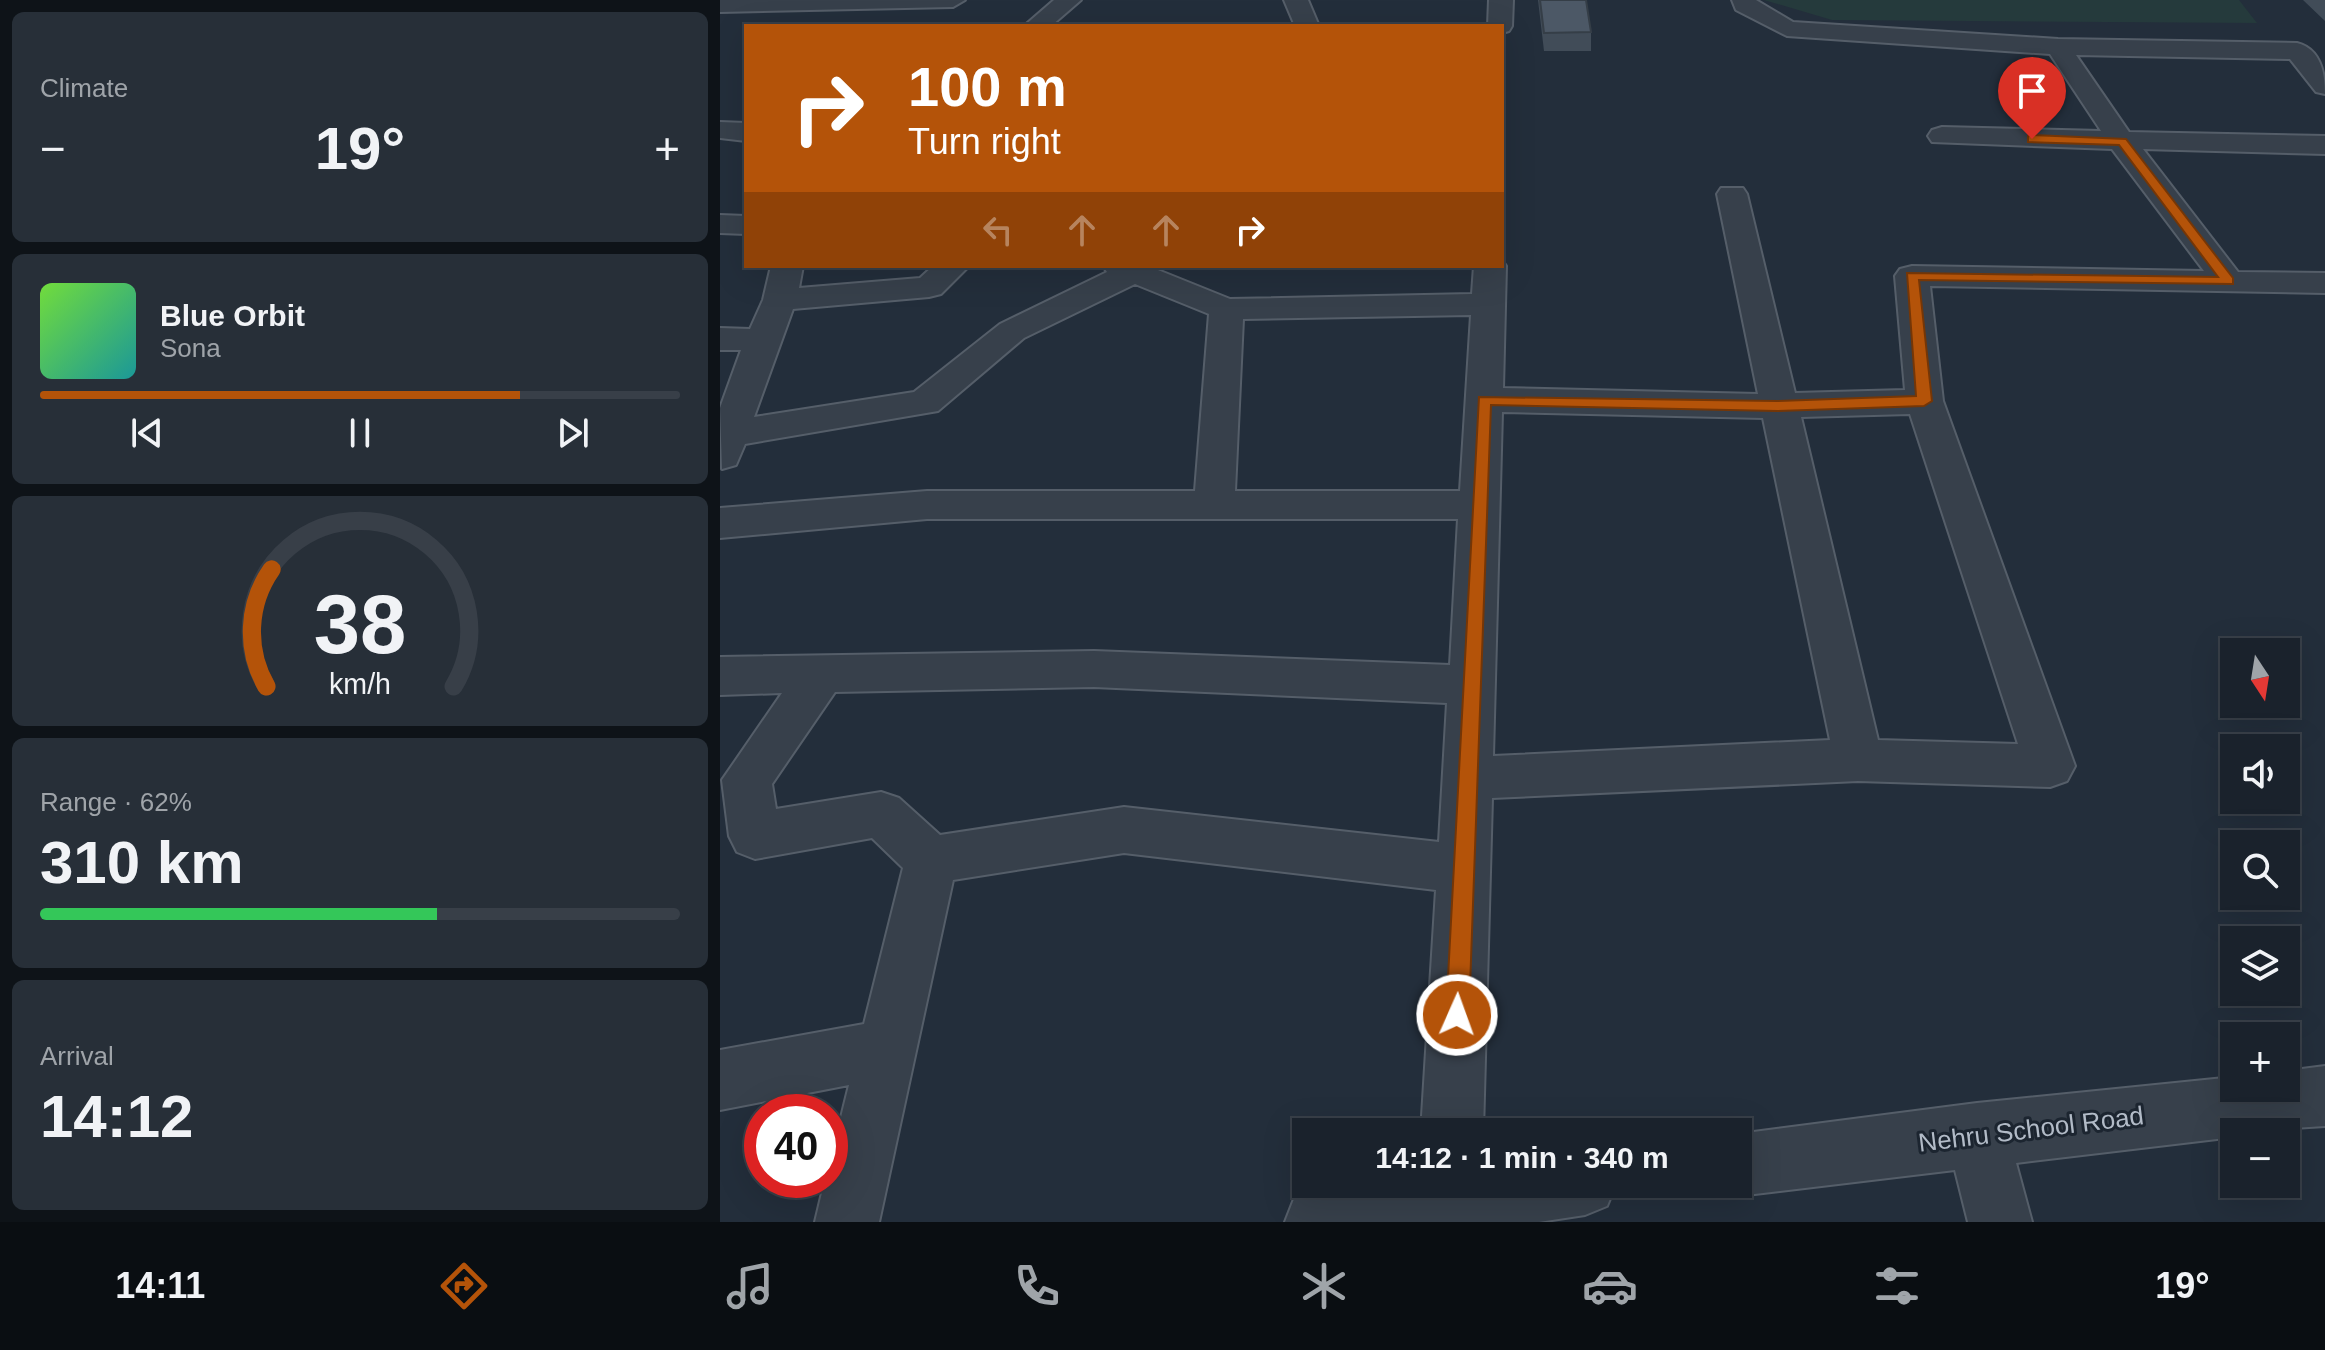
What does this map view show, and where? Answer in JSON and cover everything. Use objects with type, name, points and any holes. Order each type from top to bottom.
[{"type":"street","points":[[720,5],[953,0]]},
{"type":"street","points":[[1039,24],[1069,0]]},
{"type":"street","points":[[1296,0],[1306,24]]},
{"type":"street","points":[[1500,24],[1501,0]]},
{"type":"street","points":[[1744,0],[1745,5],[1787,29],[2058,47],[2297,51],[2325,86]]},
{"type":"street","points":[[2058,47],[2122,142],[2228,281]]},
{"type":"street","points":[[720,130],[744,132]]},
{"type":"street","points":[[1942,136],[2325,145]]},
{"type":"street","points":[[1732,194],[1858,760]]},
{"type":"street","points":[[720,224],[744,225]]},
{"type":"street","points":[[725,448],[784,283],[929,287],[951,268]]},
{"type":"street","points":[[725,448],[925,402],[1012,331],[1135,272],[1176,268]]},
{"type":"street","points":[[1135,272],[1226,309],[1489,285],[1453,1118]]},
{"type":"street","points":[[1467,778],[1858,760],[2050,766],[1924,401],[1912,276],[2325,283]]},
{"type":"street","points":[[1214,504],[1226,309]]},
{"type":"street","points":[[720,339],[762,340]]},
{"type":"street","points":[[1484,400],[1777,406],[1924,401]]},
{"type":"street","points":[[720,523],[927,505],[1479,505]]},
{"type":"street","points":[[720,676],[1094,669],[1471,685]]},
{"type":"street","points":[[822,674],[747,780],[755,836],[881,814],[931,860]]},
{"type":"street","points":[[931,860],[1124,830],[1464,869]]},
{"type":"street","points":[[847,1222],[931,860]]},
{"type":"street","points":[[720,1080],[886,1049]]},
{"type":"street","name":"Nehru School Road","points":[[1752,1163],[1977,1134],[2325,1096]]},
{"type":"street","points":[[1977,1134],[2000,1222]]},
{"type":"street","points":[[1317,1222],[1427,1198]]},
{"type":"green space","points":[[1764,0],[2239,0],[2257,23],[1832,20]]},
{"type":"building","points":[[1540,0],[1586,0],[1591,32],[1544,33]]},
{"type":"route","points":[[1457,1015],[1484,400],[1777,406],[1924,401],[1912,276],[2228,281],[2122,142],[2032,139]]}]
